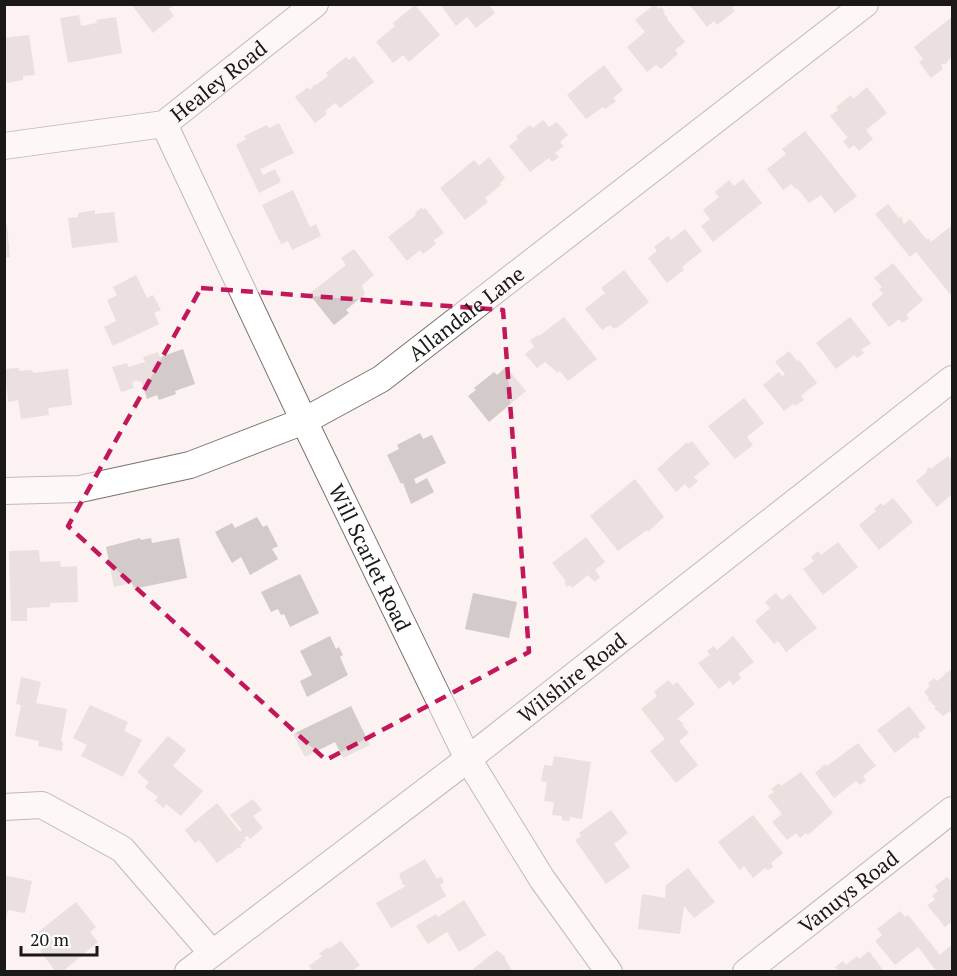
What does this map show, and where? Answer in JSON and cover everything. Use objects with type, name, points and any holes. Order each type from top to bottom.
[{"type":"street","name":"Healey Road","points":[[4,146],[164,124],[315,4]]},
{"type":"street","name":"Allandale Lane","points":[[4,491],[80,489],[190,465],[304,421],[381,379],[865,4]]},
{"type":"street","name":"Will Scarlet Road","points":[[164,124],[304,421],[468,759],[542,879],[609,972]]},
{"type":"street","name":"Wilshire Road","points":[[188,972],[468,759],[952,379]]},
{"type":"street","points":[[4,807],[42,805],[122,849],[212,953]]},
{"type":"street","name":"Vanuys Road","points":[[746,972],[952,810]]},
{"type":"highlighted area","points":[[201,288],[503,310],[529,652],[326,760],[68,526]]},
{"type":"building","points":[[131,4],[175,4],[169,9],[174,16],[153,33]]},
{"type":"building","points":[[440,4],[488,4],[495,13],[476,28],[467,17],[456,26]]},
{"type":"building","points":[[655,4],[658,9],[661,7],[665,12],[663,13],[685,42],[675,50],[678,54],[661,69],[656,65],[647,72],[627,47],[645,32],[635,20]]},
{"type":"building","points":[[689,4],[736,4],[732,8],[735,11],[717,25],[714,21],[707,27]]},
{"type":"building","points":[[415,5],[440,35],[409,62],[403,55],[393,63],[376,42],[395,26],[393,23]]},
{"type":"building","points":[[79,15],[81,26],[97,23],[96,20],[116,17],[122,53],[68,63],[60,18]]},
{"type":"building","points":[[952,17],[952,56],[945,65],[944,63],[941,65],[943,69],[931,78],[919,62],[923,59],[914,47]]},
{"type":"building","points":[[29,35],[35,75],[23,76],[23,80],[7,83],[4,79],[4,38]]},
{"type":"building","points":[[354,56],[374,82],[340,108],[335,103],[325,111],[327,114],[315,123],[295,97],[308,87],[310,90],[328,76],[326,73],[346,57],[349,60]]},
{"type":"building","points":[[604,65],[623,90],[613,98],[616,101],[586,119],[567,95]]},
{"type":"building","points":[[867,87],[887,113],[866,130],[873,139],[859,151],[854,145],[849,149],[843,141],[848,138],[830,116],[838,110],[836,107],[851,95],[853,99]]},
{"type":"building","points":[[543,120],[549,127],[557,122],[568,135],[560,142],[564,146],[555,153],[559,157],[552,162],[549,158],[530,172],[509,146],[518,139],[516,136],[530,125],[533,128]]},
{"type":"building","points":[[279,123],[294,153],[260,169],[263,175],[275,169],[281,182],[259,193],[236,145],[246,139],[244,136],[267,125],[269,128]]},
{"type":"building","points":[[805,131],[857,196],[835,213],[820,194],[809,203],[797,188],[795,189],[793,183],[783,190],[767,169],[786,154],[782,149]]},
{"type":"building","points":[[489,157],[505,178],[500,183],[501,185],[485,198],[488,202],[465,220],[440,188],[474,160],[479,166]]},
{"type":"building","points":[[743,179],[762,203],[713,242],[701,226],[710,219],[703,210],[719,197],[715,192],[729,180],[734,186]]},
{"type":"building","points":[[293,190],[310,227],[316,224],[321,236],[292,250],[288,241],[281,244],[262,205]]},
{"type":"building","points":[[888,204],[899,218],[901,216],[904,224],[910,219],[931,242],[952,227],[952,292],[950,294],[916,252],[910,257],[875,214]]},
{"type":"building","points":[[422,207],[444,233],[434,240],[436,244],[423,254],[420,250],[407,261],[388,237],[416,215],[415,213]]},
{"type":"building","points":[[95,210],[95,214],[114,212],[118,242],[72,248],[68,218],[78,217],[78,213]]},
{"type":"building","points":[[4,225],[7,225],[10,257],[4,258]]},
{"type":"building","points":[[685,229],[702,251],[682,267],[684,270],[667,283],[648,258],[657,251],[654,247],[668,236],[671,240]]},
{"type":"building","points":[[354,249],[374,275],[362,285],[365,294],[346,310],[349,313],[334,325],[309,294],[346,265],[341,258]]},
{"type":"building","points":[[893,263],[923,300],[906,315],[909,318],[902,323],[899,319],[889,327],[871,304],[883,294],[879,289],[882,287],[874,278]]},
{"type":"building","points":[[624,270],[649,302],[617,328],[614,329],[610,325],[602,330],[585,309],[605,293],[601,288]]},
{"type":"building","points":[[136,275],[147,298],[153,295],[161,310],[154,313],[159,324],[113,346],[104,327],[116,321],[107,300],[117,295],[113,287]]},
{"type":"building","points":[[564,317],[597,359],[568,381],[560,371],[558,373],[545,362],[537,368],[525,354],[534,347],[530,340]]},
{"type":"building","points":[[850,317],[871,343],[861,350],[864,353],[857,358],[854,355],[836,369],[816,343]]},
{"type":"building","points":[[183,349],[195,384],[159,400],[157,395],[147,399],[141,381],[137,380],[132,382],[134,388],[121,392],[112,367],[127,363],[128,367],[145,362],[143,357],[158,352],[160,357]]},
{"type":"building","points":[[789,351],[817,383],[801,396],[804,400],[784,411],[763,385],[779,372],[782,377],[785,374],[775,362]]},
{"type":"building","points":[[506,367],[526,391],[489,422],[468,396],[476,390],[474,388],[494,372],[497,375]]},
{"type":"building","points":[[19,368],[19,371],[32,370],[33,373],[68,369],[72,405],[48,408],[49,415],[21,419],[18,400],[8,402],[5,369]]},
{"type":"building","points":[[744,398],[764,423],[747,437],[753,445],[735,459],[708,426]]},
{"type":"building","points":[[420,433],[423,439],[432,435],[446,463],[414,479],[416,484],[427,478],[434,492],[411,504],[403,483],[401,484],[387,455],[399,449],[397,445]]},
{"type":"building","points":[[692,441],[710,464],[694,477],[698,481],[689,489],[685,484],[676,492],[657,469],[687,442],[688,444]]},
{"type":"building","points":[[948,456],[952,461],[952,494],[937,507],[916,481],[927,472],[926,470],[930,467],[931,469]]},
{"type":"building","points":[[635,479],[664,517],[648,532],[647,530],[618,551],[590,516]]},
{"type":"building","points":[[893,498],[913,522],[879,550],[859,525],[876,511],[874,509],[881,503],[883,506]]},
{"type":"building","points":[[257,517],[263,527],[267,525],[278,546],[272,549],[278,559],[250,575],[241,557],[232,563],[215,532],[232,523],[235,528]]},
{"type":"building","points":[[586,537],[605,562],[595,570],[600,577],[595,582],[588,575],[572,588],[570,585],[567,587],[564,583],[566,581],[552,563]]},
{"type":"building","points":[[140,538],[141,540],[151,538],[152,543],[179,538],[187,578],[133,589],[132,583],[114,587],[106,547]]},
{"type":"building","points":[[838,542],[858,567],[823,595],[803,569],[814,561],[811,557],[818,551],[821,555]]},
{"type":"building","points":[[39,550],[40,562],[60,561],[61,567],[77,566],[78,602],[50,603],[50,607],[27,608],[27,621],[11,621],[9,551]]},
{"type":"building","points":[[300,574],[319,613],[290,627],[284,614],[281,615],[278,609],[271,612],[261,592]]},
{"type":"building","points":[[473,593],[517,602],[509,638],[465,629]]},
{"type":"building","points":[[776,593],[782,600],[790,594],[817,628],[786,652],[778,641],[774,644],[755,621],[770,608],[765,602]]},
{"type":"building","points":[[330,636],[336,649],[339,647],[343,655],[340,657],[348,675],[307,697],[300,681],[312,675],[300,651]]},
{"type":"building","points":[[733,636],[754,662],[738,674],[741,678],[733,685],[730,680],[719,689],[698,663],[710,655],[707,651],[714,646],[717,650]]},
{"type":"building","points":[[952,669],[952,710],[943,716],[934,708],[936,707],[927,699],[929,698],[924,692],[930,686],[928,683],[934,678],[937,681]]},
{"type":"building","points":[[21,677],[41,682],[36,703],[67,709],[61,741],[63,742],[62,751],[38,746],[39,741],[15,736],[21,705],[16,704]]},
{"type":"building","points":[[668,680],[673,685],[677,682],[695,704],[677,719],[684,724],[682,725],[689,733],[679,741],[698,765],[676,783],[650,751],[665,739],[641,709],[657,696],[654,692]]},
{"type":"building","points":[[90,705],[128,722],[124,731],[142,740],[123,777],[81,756],[87,745],[73,738]]},
{"type":"building","points":[[351,706],[370,745],[343,758],[335,742],[305,757],[293,734]]},
{"type":"building","points":[[909,706],[926,728],[918,734],[920,737],[916,739],[915,737],[895,753],[877,730]]},
{"type":"building","points":[[168,736],[186,750],[173,766],[203,791],[181,816],[166,804],[164,808],[155,801],[158,797],[145,787],[149,782],[137,772]]},
{"type":"building","points":[[858,743],[876,766],[863,776],[866,780],[860,785],[856,781],[834,798],[815,773]]},
{"type":"building","points":[[554,756],[591,762],[582,819],[570,817],[569,821],[562,820],[562,816],[552,815],[554,802],[544,801],[547,782],[541,781],[544,765],[552,766]]},
{"type":"building","points":[[801,772],[833,813],[808,835],[806,833],[800,838],[796,833],[787,840],[772,822],[782,814],[768,796],[774,792],[771,789],[779,783],[781,786]]},
{"type":"building","points":[[253,799],[262,810],[253,816],[263,828],[250,839],[247,836],[244,838],[246,840],[240,845],[242,847],[238,847],[217,863],[199,840],[195,843],[185,830],[217,803],[240,832],[242,830],[230,815]]},
{"type":"building","points":[[611,810],[628,833],[614,844],[630,867],[606,884],[575,840],[581,836],[579,833]]},
{"type":"building","points":[[753,815],[783,853],[771,863],[772,868],[767,870],[765,868],[753,878],[744,866],[740,870],[718,842]]},
{"type":"building","points":[[425,859],[437,879],[441,876],[444,882],[440,885],[446,896],[391,928],[376,903],[406,886],[403,885],[399,874]]},
{"type":"building","points":[[688,868],[715,902],[694,918],[684,906],[680,934],[638,929],[642,894],[665,898],[666,885]]},
{"type":"building","points":[[4,875],[32,881],[25,913],[8,910],[5,922]]},
{"type":"building","points":[[947,877],[952,880],[952,921],[945,927],[927,905],[935,900],[932,896],[938,891],[935,886]]},
{"type":"building","points":[[464,900],[486,935],[459,952],[447,932],[428,944],[416,926],[436,914],[438,917]]},
{"type":"building","points":[[76,902],[96,927],[90,932],[98,942],[62,972],[56,972],[40,951],[48,944],[38,932]]},
{"type":"building","points":[[900,911],[905,917],[908,915],[940,955],[950,946],[952,972],[937,972],[918,947],[895,965],[875,941],[882,935],[877,929]]},
{"type":"building","points":[[341,941],[360,965],[351,972],[313,972],[309,966],[322,956],[319,954]]},
{"type":"building","points":[[497,950],[506,958],[513,972],[475,972],[473,969]]},
{"type":"building","points":[[869,951],[883,970],[882,972],[839,972],[835,967],[843,961],[846,965],[857,956],[859,959]]}]
